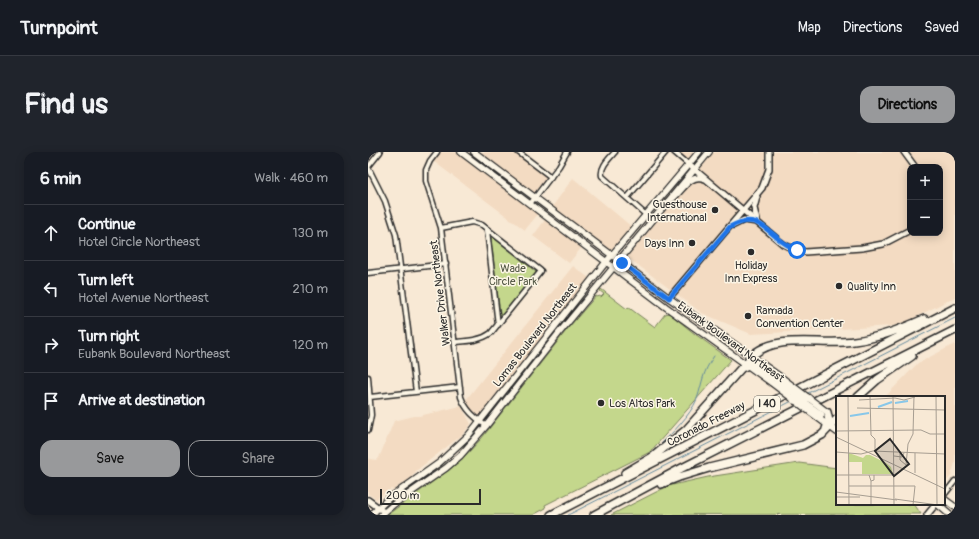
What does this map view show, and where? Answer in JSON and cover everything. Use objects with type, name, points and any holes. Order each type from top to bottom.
[{"type":"highway","points":[[579,500],[654,456],[674,441],[750,361],[768,346],[783,342],[833,343],[872,338],[896,331],[955,304]]},
{"type":"highway","name":"Coronado Freeway","points":[[551,515],[955,308]]},
{"type":"highway","points":[[859,396],[892,369],[955,331]]},
{"type":"highway","name":"I 40","points":[[595,515],[689,465],[955,331]]},
{"type":"highway","points":[[750,361],[798,395],[808,398]]},
{"type":"highway","points":[[595,515],[679,477],[731,462],[803,445],[817,440],[833,424],[822,414],[803,402],[794,400]]},
{"type":"main road","name":"Eubank Boulevard Northeast","points":[[460,152],[666,307],[750,361]]},
{"type":"main road","name":"Eubank Boulevard Northeast","points":[[474,152],[669,298],[705,323],[750,361]]},
{"type":"main road","name":"Lomas Boulevard Northeast","points":[[371,515],[400,490],[440,463],[468,436],[606,262],[699,152]]},
{"type":"main road","name":"Lomas Boulevard Northeast","points":[[383,513],[460,456],[486,426],[613,267],[709,152]]},
{"type":"main road","points":[[488,172],[493,166]]},
{"type":"main road","points":[[666,307],[671,304],[693,318],[705,323]]},
{"type":"main road","points":[[548,348],[550,340],[562,326],[559,321]]},
{"type":"main road","name":"Eubank Boulevard Northeast","points":[[777,381],[794,400]]},
{"type":"main road","points":[[808,398],[822,414]]},
{"type":"main road","points":[[945,500],[955,507]]},
{"type":"main road","points":[[937,505],[950,515]]},
{"type":"street","points":[[380,152],[368,167],[378,185],[391,217],[396,235],[416,392]]},
{"type":"street","name":"Walker Drive Northeast","points":[[437,152],[430,161],[426,170],[426,181],[441,228],[461,397],[464,405],[470,413],[486,426]]},
{"type":"street","points":[[518,152],[551,176]]},
{"type":"street","points":[[530,204],[567,152]]},
{"type":"street","points":[[615,152],[602,168],[601,172],[604,178],[646,214]]},
{"type":"street","points":[[627,198],[666,152]]},
{"type":"street","points":[[674,152],[758,223],[789,247],[805,252],[875,246],[883,244],[907,232]]},
{"type":"street","points":[[669,298],[764,186],[770,166],[769,152]]},
{"type":"street","points":[[904,152],[913,164]]},
{"type":"street","points":[[668,201],[678,194],[693,178],[700,177],[709,181]]},
{"type":"street","points":[[758,194],[754,208],[758,223]]},
{"type":"street","points":[[730,227],[744,220],[751,220],[758,223]]},
{"type":"street","points":[[441,228],[472,222],[482,225],[540,271],[491,333],[484,338],[455,342]]},
{"type":"street","points":[[487,230],[498,325]]},
{"type":"street","points":[[368,273],[446,264]]},
{"type":"street","points":[[368,377],[370,397],[368,430]]},
{"type":"street","points":[[370,397],[460,387]]},
{"type":"street","points":[[945,494],[955,481]]},
{"type":"street","points":[[368,500],[383,513]]},
{"type":"street","points":[[927,515],[935,505]]},
{"type":"shaded area","points":[[441,152],[456,152],[538,214],[525,230],[433,161]]},
{"type":"shaded area","points":[[478,152],[514,152],[546,176],[546,178],[534,193]]},
{"type":"shaded area","points":[[677,152],[695,152],[688,160]]},
{"type":"shaded area","points":[[714,152],[955,152],[955,297],[904,323],[892,326],[751,334],[702,313],[627,257]]},
{"type":"shaded area","points":[[573,178],[632,227],[612,250],[609,250],[552,207]]},
{"type":"shaded area","points":[[545,220],[582,247],[569,263],[533,236]]},
{"type":"shaded area","points":[[573,266],[589,278],[481,417],[479,417],[471,410],[465,401]]},
{"type":"shaded area","points":[[955,344],[955,463],[951,476],[945,483],[945,396],[886,396],[918,363]]},
{"type":"shaded area","points":[[461,406],[471,424],[462,435],[417,470],[411,478],[393,490],[391,489],[376,499],[368,494],[368,458],[377,460],[379,458],[394,421]]},
{"type":"green space","name":"Wade Circle Park","points":[[492,237],[536,272],[536,275],[503,315],[500,314],[491,239]]},
{"type":"green space","name":"Los Altos Park","points":[[601,289],[627,309],[628,307],[655,327],[665,314],[669,313],[731,360],[650,452],[545,505],[546,508],[533,515],[387,515],[449,470],[464,457],[481,439],[569,327],[596,296],[601,297],[604,294],[600,291]]},
{"type":"green space","points":[[799,463],[836,468],[836,505],[915,505],[921,514],[611,515],[668,486],[708,477]]},
{"type":"waterway","points":[[808,393],[955,318]]},
{"type":"waterway","points":[[660,445],[681,424],[690,412],[697,399],[705,372],[714,356]]},
{"type":"waterway","points":[[568,515],[792,401]]},
{"type":"place","name":"Guesthouse International","points":[[715,210]]},
{"type":"place","name":"Days Inn","points":[[692,243]]},
{"type":"place","name":"Holiday Inn Express","points":[[751,252]]},
{"type":"place","name":"Quality Inn","points":[[839,286]]},
{"type":"place","name":"Ramada Convention Center","points":[[748,316]]},
{"type":"place","name":"Los Altos Park","points":[[601,403]]},
{"type":"route","points":[[622,263],[669,298],[730,227],[744,220],[758,223],[783,244],[797,250]]}]
